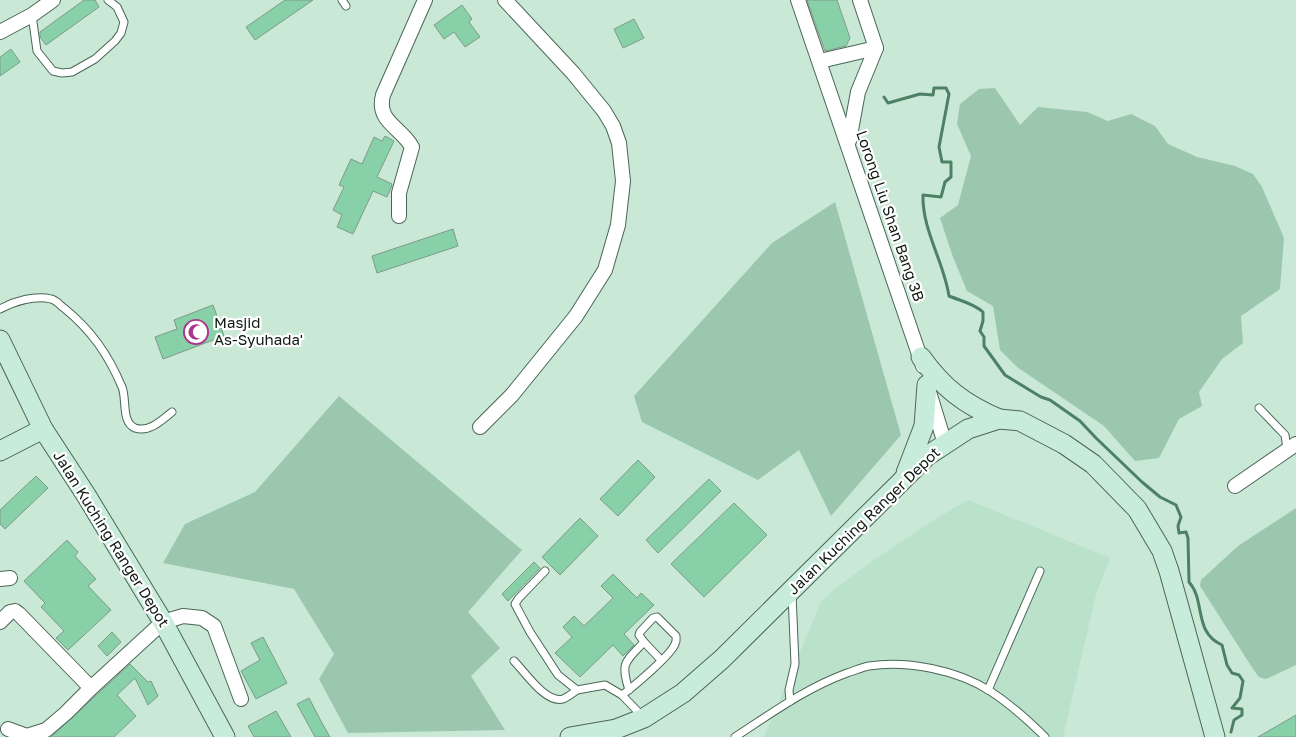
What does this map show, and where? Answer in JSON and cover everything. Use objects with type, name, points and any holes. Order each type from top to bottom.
[{"type":"street","points":[[0,32],[32,15],[53,0]]},
{"type":"street","points":[[399,216],[399,193],[412,147],[407,138],[393,127],[384,116],[380,105],[383,94],[425,0]]},
{"type":"street","points":[[480,427],[512,395],[576,316],[605,270],[618,225],[623,180],[619,143],[613,126],[604,111],[573,73],[505,0]]},
{"type":"street","name":"Lorong Liu Shan Bang 3B","points":[[798,0],[921,357],[927,385],[945,444]]},
{"type":"street","points":[[848,145],[858,92],[876,48],[860,0]]},
{"type":"street","points":[[820,61],[876,48]]},
{"type":"street","name":"Jalan Kuching Ranger Depot","points":[[0,340],[43,429],[86,495],[163,622],[224,737]]},
{"type":"street","points":[[921,357],[932,373],[956,396],[976,409],[999,419]]},
{"type":"street","points":[[902,481],[924,426],[927,385]]},
{"type":"street","name":"Jalan Kuching Ranger Depot","points":[[570,737],[616,729],[644,718],[683,693],[722,659],[928,456],[968,429],[999,419],[1020,421],[1064,444],[1093,464],[1137,508],[1162,551],[1169,571],[1215,737]]},
{"type":"street","points":[[0,451],[43,429]]},
{"type":"street","points":[[1235,486],[1291,446]]},
{"type":"street","points":[[0,622],[10,612],[14,611],[19,614],[91,688]]},
{"type":"street","points":[[8,729],[27,736],[46,730],[163,622],[183,616],[202,618],[214,626],[241,699]]},
{"type":"lane","points":[[32,15],[37,51],[53,71],[62,73],[72,72],[96,59],[121,33],[124,22],[117,7],[108,0]]},
{"type":"lane","points":[[0,309],[17,301],[37,298],[53,299],[98,341],[122,388],[129,424],[135,428],[149,428],[172,412]]},
{"type":"lane","points":[[1259,408],[1285,436],[1291,446]]},
{"type":"lane","points":[[545,571],[515,604],[530,632],[558,675],[577,690]]},
{"type":"lane","points":[[988,690],[1040,571]]},
{"type":"lane","points":[[790,701],[789,690],[795,664],[792,589]]},
{"type":"lane","points":[[622,695],[629,690],[661,660],[675,646],[676,636],[657,617],[639,635],[661,660]]},
{"type":"lane","points":[[629,690],[624,675],[624,667],[627,660],[644,642]]},
{"type":"lane","points":[[514,660],[545,695],[554,699],[563,699],[577,690],[605,685],[622,695],[644,718]]},
{"type":"lane","points":[[735,737],[790,701],[824,682],[868,666],[906,664],[949,672],[988,690],[1014,708],[1045,737]]},
{"type":"shaded area","points":[[995,88],[1020,125],[1038,107],[1087,112],[1108,121],[1131,114],[1155,126],[1168,144],[1197,157],[1235,166],[1253,174],[1262,187],[1284,238],[1280,289],[1241,316],[1243,343],[1222,359],[1199,392],[1202,406],[1179,419],[1159,458],[1135,461],[1104,426],[1017,367],[1000,350],[993,306],[967,291],[940,218],[958,205],[971,156],[957,124],[960,104],[979,89]]},
{"type":"shaded area","points":[[835,202],[901,435],[831,516],[799,450],[758,480],[642,422],[634,396],[772,243]]},
{"type":"shaded area","points":[[339,396],[522,550],[468,612],[500,648],[471,676],[505,730],[348,733],[319,679],[334,654],[294,589],[163,563],[185,524],[255,492]]},
{"type":"shaded area","points":[[968,500],[1110,558],[1096,594],[1063,737],[764,737],[821,602],[836,588],[877,558]]},
{"type":"shaded area","points":[[1296,508],[1296,665],[1266,679],[1259,677],[1253,669],[1200,586],[1201,580],[1238,546]]},
{"type":"building","points":[[84,0],[95,0],[99,7],[46,45],[40,37],[40,32]]},
{"type":"building","points":[[285,0],[313,0],[255,40],[246,27]]},
{"type":"building","points":[[807,0],[837,0],[850,38],[846,46],[825,51]]},
{"type":"building","points":[[462,5],[472,19],[469,22],[480,37],[465,47],[454,32],[444,39],[434,25]]},
{"type":"building","points":[[634,19],[644,38],[623,48],[614,29]]},
{"type":"building","points":[[11,49],[20,62],[0,76],[0,57]]},
{"type":"building","points":[[385,136],[394,141],[377,177],[392,184],[391,188],[387,197],[373,191],[353,234],[337,227],[342,215],[333,210],[344,187],[339,185],[351,159],[362,164],[374,137],[382,141]]},
{"type":"building","points":[[453,229],[458,246],[377,273],[372,256]]},
{"type":"building","name":"Masjid As-Syuhada'","points":[[213,305],[224,336],[163,359],[155,337],[177,329],[174,320]]},
{"type":"building","points":[[638,460],[655,477],[618,516],[600,499]]},
{"type":"building","points":[[36,476],[48,488],[5,529],[0,524],[0,510]]},
{"type":"building","points":[[709,479],[721,491],[658,553],[646,540]]},
{"type":"building","points":[[734,503],[767,535],[704,597],[671,564]]},
{"type":"building","points":[[580,518],[598,536],[560,575],[542,557]]},
{"type":"building","points":[[67,540],[78,552],[75,556],[96,579],[88,586],[111,610],[68,650],[56,638],[64,631],[41,607],[45,603],[24,581]]},
{"type":"building","points":[[534,562],[540,568],[508,601],[502,594]]},
{"type":"building","points":[[613,574],[637,598],[641,593],[654,605],[624,634],[634,645],[623,656],[613,645],[580,677],[555,653],[572,637],[563,627],[574,616],[584,626],[613,598],[601,586]]},
{"type":"building","points":[[112,632],[121,642],[107,656],[98,646]]},
{"type":"building","points":[[263,637],[287,683],[256,699],[241,671],[260,660],[251,643]]},
{"type":"building","points":[[130,664],[148,682],[151,681],[158,696],[148,705],[135,678],[117,695],[136,716],[114,737],[51,737]]},
{"type":"building","points":[[309,698],[330,737],[315,737],[297,704]]},
{"type":"building","points":[[276,711],[291,737],[254,737],[248,726]]},
{"type":"building","points":[[1296,715],[1296,737],[1258,737]]},
{"type":"waterway","points":[[884,97],[888,103],[920,94],[933,95],[934,88],[946,88],[949,94],[939,147],[942,162],[951,162],[951,177],[945,182],[941,197],[923,195],[924,208],[929,233],[943,271],[949,296],[971,304],[983,312],[980,331],[984,337],[984,346],[1005,375],[1041,397],[1050,400],[1080,421],[1142,482],[1160,497],[1176,505],[1181,517],[1178,526],[1179,533],[1186,532],[1188,538],[1189,582],[1197,598],[1203,624],[1213,639],[1222,645],[1227,665],[1232,673],[1239,675],[1243,681],[1240,698],[1232,708],[1242,709],[1242,715],[1234,720],[1231,732]]},
{"type":"place","name":"Masjid As-Syuhada'","points":[[196,332]]}]
